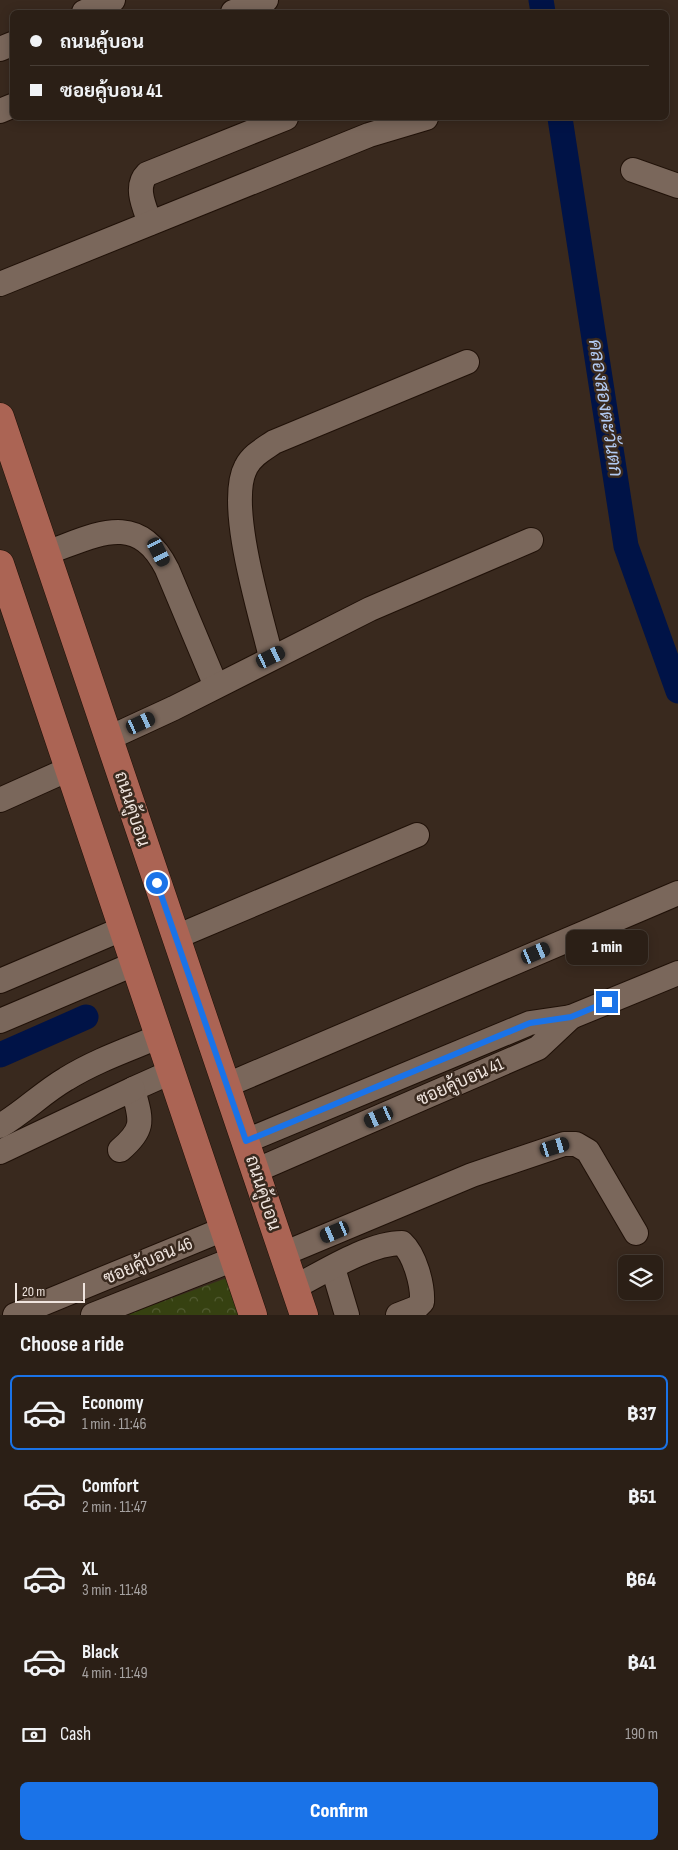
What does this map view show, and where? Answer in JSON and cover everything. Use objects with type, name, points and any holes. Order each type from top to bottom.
[{"type":"main road","name":"ถนนคู้บอน","points":[[0,417],[257,1170],[304,1315]]},
{"type":"main road","points":[[0,564],[253,1315]]},
{"type":"street","points":[[89,10],[113,0]]},
{"type":"street","points":[[238,10],[266,0]]},
{"type":"street","points":[[150,224],[140,187],[141,180],[147,174],[281,120]]},
{"type":"street","points":[[0,284],[150,224],[366,126],[411,120]]},
{"type":"street","points":[[633,170],[678,186]]},
{"type":"street","points":[[271,657],[243,536],[239,498],[246,467],[254,456],[274,442],[467,362]]},
{"type":"street","points":[[46,553],[114,531],[129,532],[144,539],[159,552],[216,686]]},
{"type":"street","points":[[109,738],[370,609],[531,540]]},
{"type":"street","points":[[0,800],[69,769]]},
{"type":"street","points":[[176,937],[417,834]]},
{"type":"street","points":[[227,1084],[678,893]]},
{"type":"street","points":[[0,981],[122,929]]},
{"type":"street","points":[[0,1021],[134,964]]},
{"type":"street","name":"ซอยคู้บอน 41","points":[[246,1141],[530,1023],[571,1017],[678,973]]},
{"type":"street","name":"ซอยคู้บอน 41","points":[[257,1170],[538,1048],[571,1017]]},
{"type":"street","points":[[0,1126],[17,1116],[31,1102],[66,1078],[100,1061],[158,1037]]},
{"type":"street","points":[[0,1152],[171,1072]]},
{"type":"street","points":[[120,1150],[137,1133],[140,1123],[133,1089]]},
{"type":"street","points":[[283,1254],[472,1175],[564,1144],[576,1144],[588,1151],[636,1233]]},
{"type":"street","name":"ซอยคู้บอน 46","points":[[16,1315],[224,1229]]},
{"type":"street","points":[[294,1287],[377,1248],[392,1243],[402,1243],[408,1249],[413,1260],[422,1302],[416,1308],[398,1315]]},
{"type":"street","points":[[94,1315],[234,1259]]},
{"type":"street","points":[[333,1268],[347,1315]]},
{"type":"green space","points":[[232,1276],[244,1315],[126,1315]]},
{"type":"waterway","name":"คลองสองตะวันตก","points":[[541,0],[543,10]]},
{"type":"waterway","name":"คลองสองตะวันตก","points":[[560,120],[626,546],[678,691]]},
{"type":"waterway","points":[[0,1055],[86,1017]]},
{"type":"route","points":[[157,883],[246,1141],[530,1023],[571,1017],[607,1002]]}]
